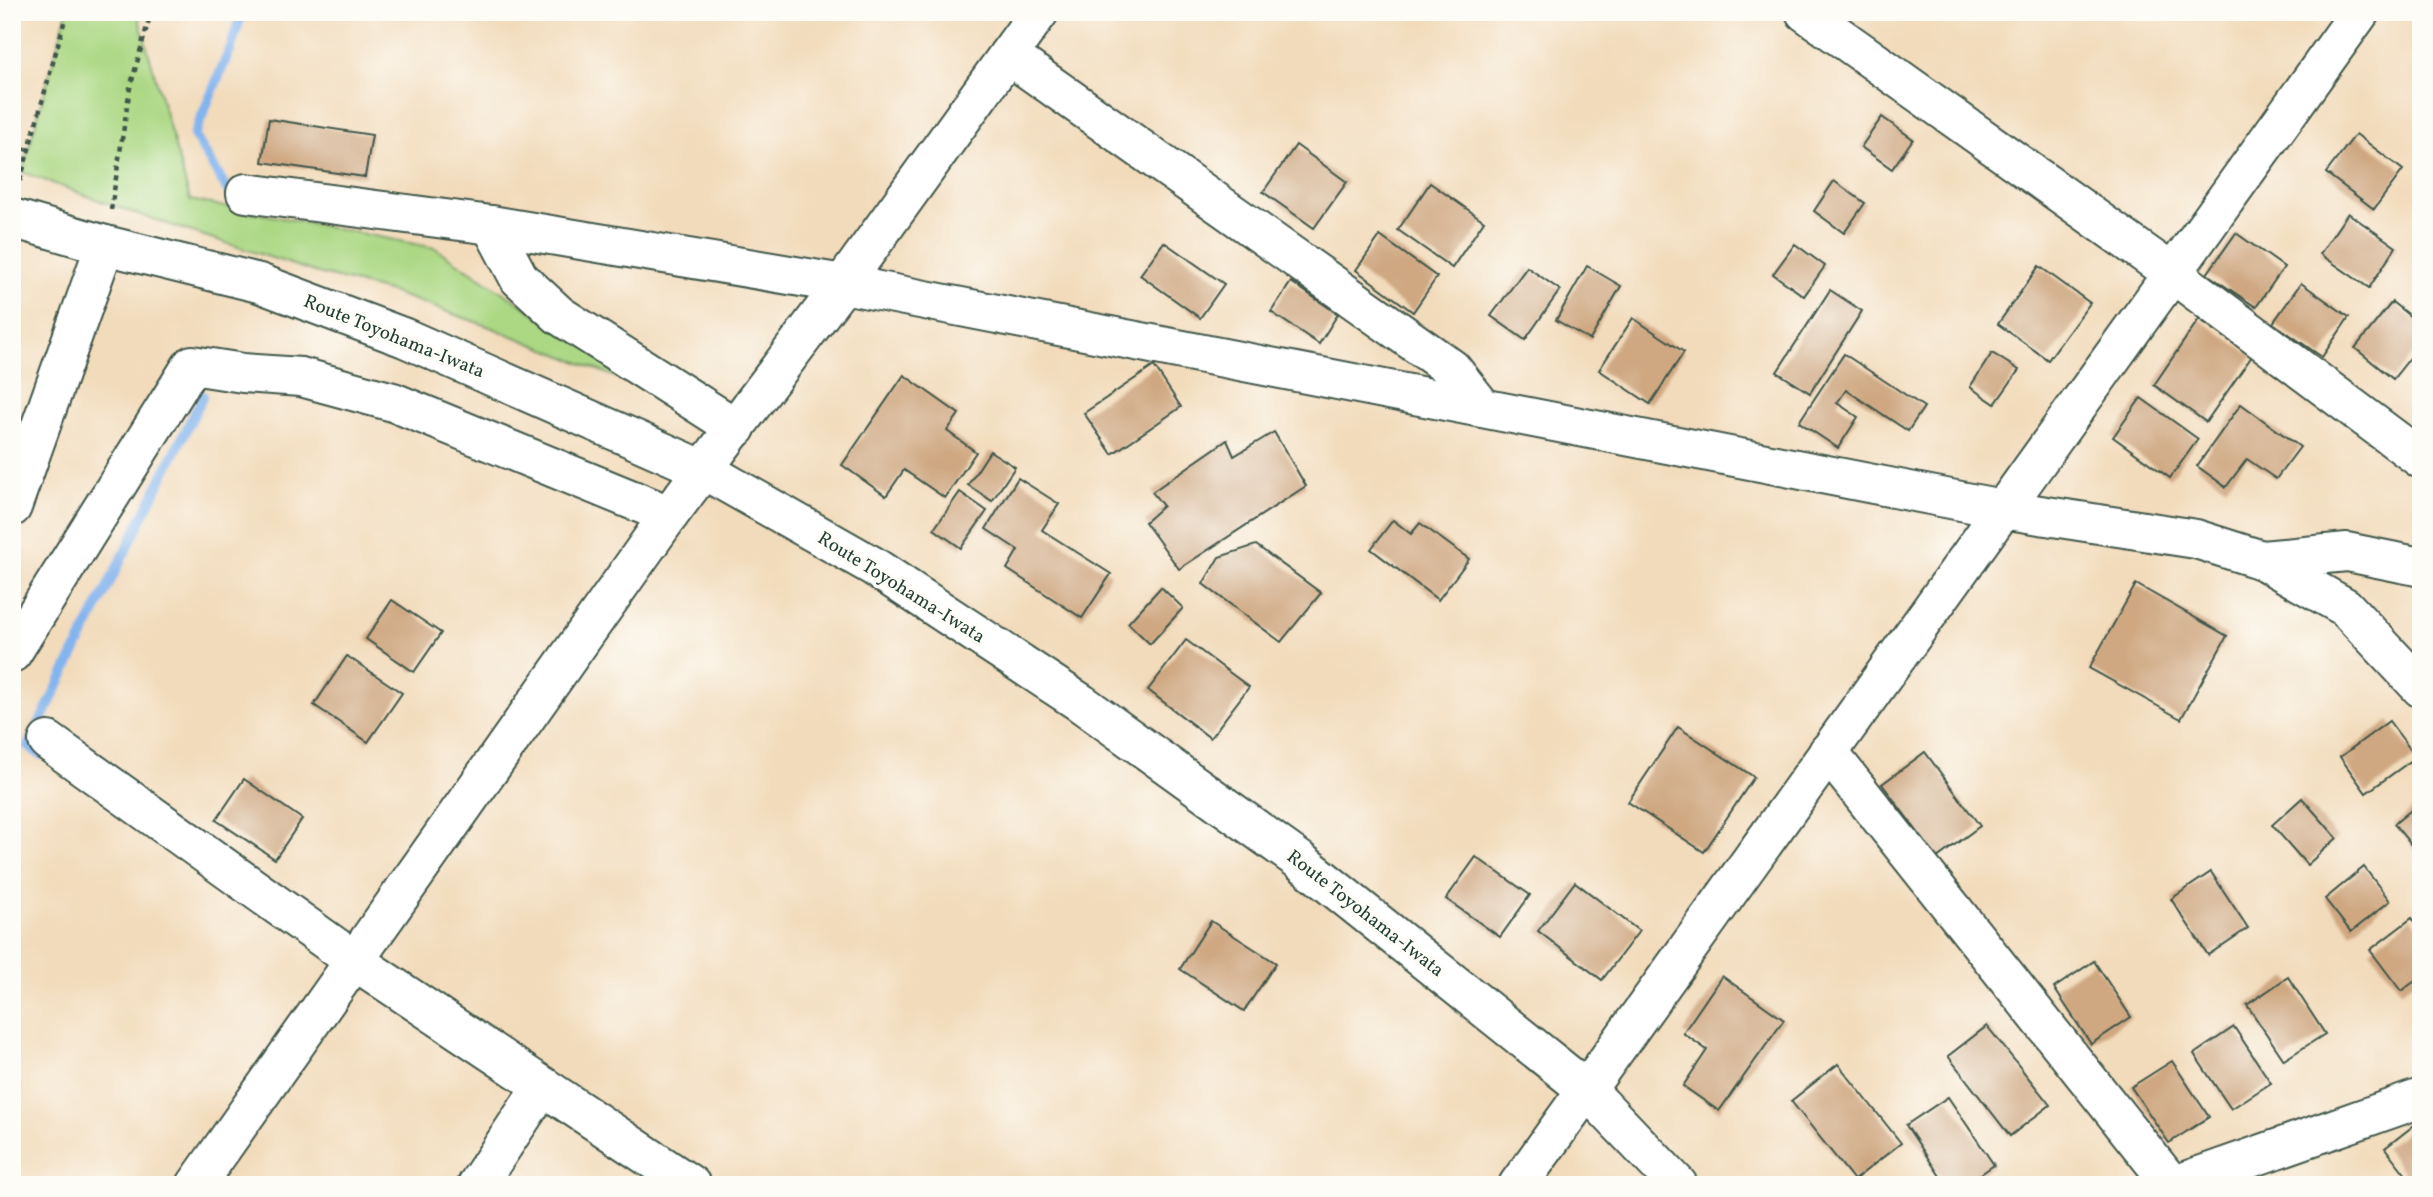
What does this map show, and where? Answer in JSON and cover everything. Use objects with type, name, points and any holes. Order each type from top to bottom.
[{"type":"street","points":[[196,1185],[669,515],[705,471],[843,285],[1039,12]]},
{"type":"street","points":[[1805,12],[2172,273],[2421,459]]},
{"type":"street","points":[[1518,1185],[2360,12]]},
{"type":"street","points":[[1008,55],[1452,369],[1483,408]]},
{"type":"street","points":[[246,193],[491,225],[843,285],[2002,509],[2196,539],[2262,560],[2345,607],[2421,688]]},
{"type":"street","name":"Route Toyohama-Iwata","points":[[16,201],[97,243],[258,283],[405,338],[705,471],[873,566],[1081,703],[1299,860],[1587,1090],[1678,1185]]},
{"type":"street","points":[[491,225],[519,278],[559,315],[736,428]]},
{"type":"street","points":[[12,507],[97,243]]},
{"type":"street","points":[[12,653],[192,365],[243,373],[301,377],[393,402],[669,515]]},
{"type":"street","points":[[2262,560],[2347,552],[2421,568]]},
{"type":"street","points":[[48,741],[355,961],[691,1185]]},
{"type":"street","points":[[1828,752],[2173,1185],[2421,1098]]},
{"type":"street","points":[[477,1185],[542,1087]]},
{"type":"path","points":[[16,201],[67,12]]},
{"type":"path","points":[[97,243],[130,88],[151,12]]},
{"type":"path","points":[[12,145],[29,150]]},
{"type":"green space","points":[[67,12],[137,12],[190,200],[435,248],[656,393],[490,327],[391,292],[318,273],[131,212],[22,172]]},
{"type":"building","points":[[1882,117],[1913,139],[1892,169],[1861,147]]},
{"type":"building","points":[[269,119],[372,135],[365,177],[262,162]]},
{"type":"building","points":[[2356,134],[2403,170],[2374,209],[2326,173]]},
{"type":"building","points":[[1296,145],[1347,182],[1314,228],[1263,192]]},
{"type":"building","points":[[1834,181],[1865,203],[1844,233],[1814,211]]},
{"type":"building","points":[[1430,183],[1484,221],[1452,268],[1398,230]]},
{"type":"building","points":[[2348,213],[2396,247],[2369,288],[2320,254]]},
{"type":"building","points":[[2236,233],[2284,267],[2256,307],[2207,274]]},
{"type":"building","points":[[1380,236],[1437,277],[1413,312],[1356,270]]},
{"type":"building","points":[[1164,242],[1224,284],[1200,318],[1140,275]]},
{"type":"building","points":[[1795,244],[1825,266],[1804,296],[1773,274]]},
{"type":"building","points":[[1587,266],[1621,286],[1590,340],[1556,320]]},
{"type":"building","points":[[2039,266],[2090,303],[2048,360],[1998,324]]},
{"type":"building","points":[[1527,267],[1560,290],[1525,340],[1491,316]]},
{"type":"building","points":[[1291,282],[1338,314],[1319,344],[1271,312]]},
{"type":"building","points":[[2301,283],[2349,317],[2322,357],[2273,323]]},
{"type":"building","points":[[1830,290],[1862,311],[1810,393],[1777,372]]},
{"type":"building","points":[[2392,302],[2421,325],[2421,344],[2393,379],[2355,348]]},
{"type":"building","points":[[1633,318],[1684,352],[1650,404],[1599,370]]},
{"type":"building","points":[[2199,319],[2252,356],[2206,422],[2154,385]]},
{"type":"building","points":[[1992,353],[2019,370],[1995,404],[1970,387]]},
{"type":"building","points":[[1844,354],[1924,407],[1908,431],[1846,390],[1837,403],[1858,417],[1838,448],[1799,422]]},
{"type":"building","points":[[1154,366],[1181,407],[1112,454],[1084,413]]},
{"type":"building","points":[[904,375],[959,414],[947,431],[976,452],[945,498],[904,470],[886,496],[842,465]]},
{"type":"building","points":[[2141,398],[2198,439],[2170,478],[2113,437]]},
{"type":"building","points":[[2241,404],[2300,447],[2276,479],[2247,459],[2226,487],[2197,466]]},
{"type":"building","points":[[1274,432],[1306,486],[1179,569],[1145,522],[1163,506],[1152,492],[1227,440],[1234,456]]},
{"type":"building","points":[[990,451],[1015,467],[992,501],[968,485]]},
{"type":"building","points":[[1018,478],[1059,504],[1042,530],[1111,574],[1082,618],[1007,569],[1018,550],[986,529]]},
{"type":"building","points":[[960,492],[987,511],[961,548],[934,529]]},
{"type":"building","points":[[1393,520],[1411,534],[1420,523],[1469,559],[1438,600],[1371,549]]},
{"type":"building","points":[[1256,545],[1321,593],[1281,642],[1203,584],[1219,557]]},
{"type":"building","points":[[2136,584],[2227,636],[2181,719],[2089,668]]},
{"type":"building","points":[[1161,587],[1183,608],[1150,644],[1128,623]]},
{"type":"building","points":[[392,600],[441,633],[414,672],[366,639]]},
{"type":"building","points":[[1186,640],[1249,687],[1210,738],[1148,690]]},
{"type":"building","points":[[347,656],[402,693],[368,742],[314,705]]},
{"type":"building","points":[[2389,721],[2416,757],[2366,793],[2340,757]]},
{"type":"building","points":[[1678,727],[1754,777],[1704,852],[1628,802]]},
{"type":"building","points":[[1925,752],[1980,826],[1937,858],[1882,784]]},
{"type":"building","points":[[244,779],[302,819],[275,859],[216,820]]},
{"type":"building","points":[[2302,798],[2337,838],[2307,865],[2272,825]]},
{"type":"building","points":[[2421,802],[2421,857],[2394,824]]},
{"type":"building","points":[[1476,857],[1530,895],[1500,937],[1446,899]]},
{"type":"building","points":[[2364,867],[2390,901],[2351,932],[2325,899]]},
{"type":"building","points":[[2211,872],[2248,928],[2208,955],[2171,899]]},
{"type":"building","points":[[1575,882],[1639,931],[1602,980],[1538,931]]},
{"type":"building","points":[[2412,918],[2421,929],[2421,977],[2401,991],[2370,950]]},
{"type":"building","points":[[1211,921],[1276,963],[1244,1011],[1180,969]]},
{"type":"building","points":[[2094,961],[2131,1017],[2091,1044],[2054,988]]},
{"type":"building","points":[[1722,976],[1784,1020],[1719,1111],[1683,1086],[1707,1050],[1683,1033]]},
{"type":"building","points":[[2288,977],[2325,1034],[2284,1060],[2247,1005]]},
{"type":"building","points":[[1987,1026],[2050,1105],[2010,1136],[1948,1056]]},
{"type":"building","points":[[2234,1027],[2271,1083],[2231,1109],[2194,1054]]},
{"type":"building","points":[[2172,1061],[2209,1117],[2169,1143],[2131,1087]]},
{"type":"building","points":[[1838,1064],[1901,1143],[1854,1180],[1791,1101]]},
{"type":"building","points":[[1948,1097],[1994,1165],[1965,1185],[1946,1185],[1906,1125]]},
{"type":"building","points":[[2417,1123],[2421,1128],[2421,1184],[2414,1185],[2385,1148]]},
{"type":"waterway","points":[[230,194],[194,135],[231,47],[242,12]]},
{"type":"waterway","points":[[41,755],[28,746],[203,396]]}]
